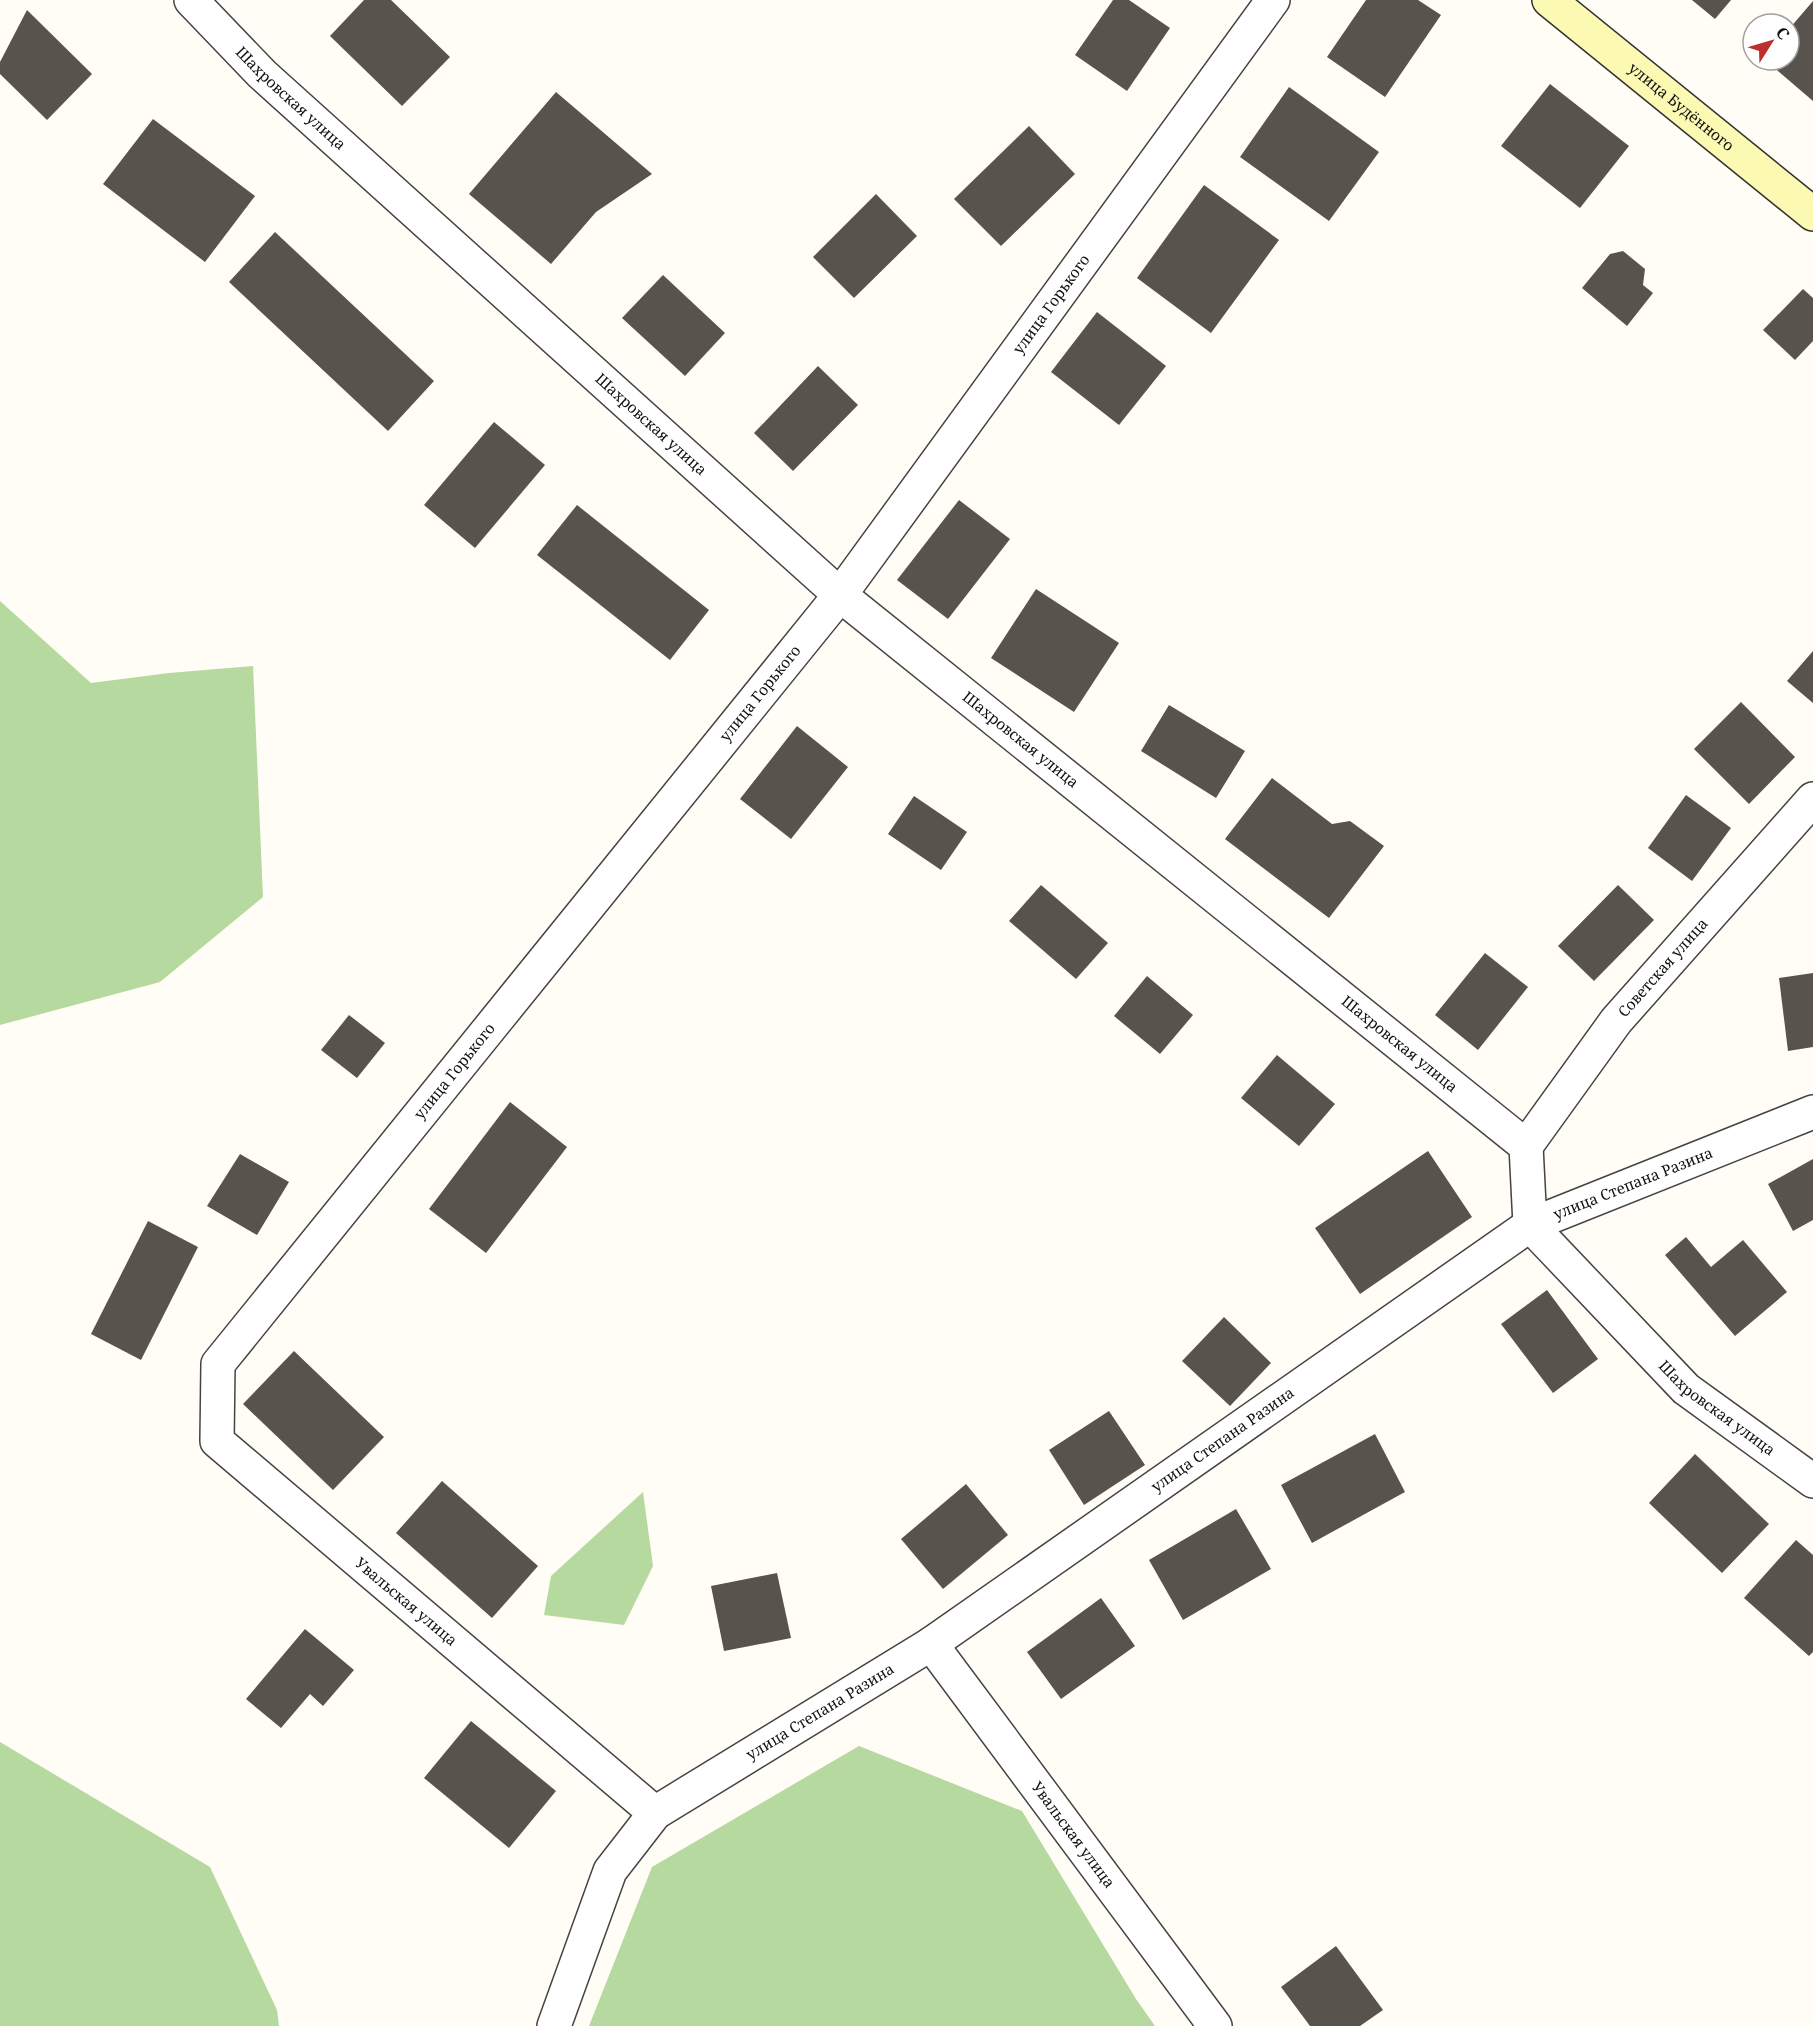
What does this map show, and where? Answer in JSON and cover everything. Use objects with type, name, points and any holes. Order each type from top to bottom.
[{"type":"street","name":"Шахровская улица","points":[[191,0],[262,74],[840,595],[1526,1146]]},
{"type":"street","name":"улица Горького","points":[[218,1364],[840,595],[1273,0]]},
{"type":"street","name":"улица Будённого","points":[[1549,0],[1813,214]]},
{"type":"street","name":"Советская улица","points":[[1526,1146],[1616,1022],[1813,799]]},
{"type":"street","name":"улица Степана Разина","points":[[655,1813],[931,1644],[1530,1225],[1813,1113]]},
{"type":"street","points":[[1526,1146],[1530,1225]]},
{"type":"street","name":"Шахровская улица","points":[[1530,1225],[1686,1389],[1813,1481]]},
{"type":"street","name":"Увальская улица","points":[[218,1364],[217,1441],[655,1813]]},
{"type":"street","name":"Увальская улица","points":[[931,1644],[1215,2026]]},
{"type":"street","points":[[554,2026],[610,1871],[655,1813]]},
{"type":"green space","points":[[0,601],[91,683],[169,673],[253,666],[263,897],[160,982],[0,1025]]},
{"type":"green space","points":[[643,1492],[653,1566],[624,1625],[544,1615],[551,1576]]},
{"type":"green space","points":[[0,1742],[210,1867],[277,2010],[279,2026],[0,2026]]},
{"type":"green space","points":[[859,1746],[1022,1811],[1136,1999],[1155,2026],[589,2026],[652,1867]]},
{"type":"building","points":[[364,0],[391,0],[450,57],[402,106],[330,36]]},
{"type":"building","points":[[1113,0],[1129,0],[1170,28],[1127,91],[1075,55]]},
{"type":"building","points":[[1366,0],[1418,0],[1441,15],[1385,97],[1327,57]]},
{"type":"building","points":[[1692,0],[1731,0],[1715,19]]},
{"type":"building","points":[[1813,1],[1813,101],[1779,72],[1801,72],[1801,15]]},
{"type":"building","points":[[27,10],[92,74],[47,120],[0,74],[0,62]]},
{"type":"building","points":[[1550,84],[1629,146],[1580,208],[1501,146]]},
{"type":"building","points":[[1289,87],[1379,152],[1329,221],[1240,157]]},
{"type":"building","points":[[556,92],[652,174],[596,212],[551,264],[469,194]]},
{"type":"building","points":[[153,119],[255,196],[205,262],[103,184]]},
{"type":"building","points":[[1029,126],[1075,174],[1001,246],[954,199]]},
{"type":"building","points":[[1204,185],[1279,240],[1211,333],[1137,278]]},
{"type":"building","points":[[876,194],[917,236],[854,298],[813,257]]},
{"type":"building","points":[[275,232],[434,381],[388,431],[229,282]]},
{"type":"building","points":[[1623,251],[1645,269],[1643,285],[1653,293],[1627,326],[1582,288],[1610,254]]},
{"type":"building","points":[[663,275],[725,333],[685,376],[622,318]]},
{"type":"building","points":[[1803,289],[1813,298],[1813,341],[1795,360],[1763,330]]},
{"type":"building","points":[[1097,312],[1166,366],[1119,425],[1051,372]]},
{"type":"building","points":[[818,366],[858,405],[793,471],[754,433]]},
{"type":"building","points":[[494,422],[545,465],[475,548],[424,505]]},
{"type":"building","points":[[959,500],[1010,539],[948,619],[897,580]]},
{"type":"building","points":[[577,505],[709,610],[670,660],[537,555]]},
{"type":"building","points":[[1036,589],[1119,643],[1074,712],[991,658]]},
{"type":"building","points":[[1813,651],[1813,703],[1787,681]]},
{"type":"building","points":[[1741,702],[1795,757],[1749,804],[1694,749]]},
{"type":"building","points":[[1169,705],[1245,751],[1216,798],[1141,751]]},
{"type":"building","points":[[797,726],[848,767],[791,839],[740,799]]},
{"type":"building","points":[[1272,778],[1332,824],[1350,821],[1384,846],[1329,918],[1225,839]]},
{"type":"building","points":[[1686,795],[1731,828],[1692,881],[1648,848]]},
{"type":"building","points":[[914,796],[967,832],[941,870],[888,834]]},
{"type":"building","points":[[1041,885],[1108,943],[1076,979],[1009,921]]},
{"type":"building","points":[[1618,885],[1654,920],[1594,981],[1558,946]]},
{"type":"building","points":[[1485,953],[1528,987],[1478,1050],[1435,1015]]},
{"type":"building","points":[[1813,973],[1813,1047],[1788,1051],[1779,978]]},
{"type":"building","points":[[1147,976],[1193,1015],[1160,1054],[1114,1016]]},
{"type":"building","points":[[349,1015],[385,1043],[357,1078],[321,1050]]},
{"type":"building","points":[[1277,1055],[1335,1104],[1299,1146],[1241,1098]]},
{"type":"building","points":[[510,1102],[567,1147],[486,1253],[429,1209]]},
{"type":"building","points":[[1428,1151],[1472,1217],[1360,1294],[1315,1228]]},
{"type":"building","points":[[240,1154],[289,1182],[257,1235],[207,1206]]},
{"type":"building","points":[[1813,1159],[1813,1220],[1793,1231],[1768,1184]]},
{"type":"building","points":[[148,1221],[198,1247],[141,1360],[91,1334]]},
{"type":"building","points":[[1686,1237],[1711,1267],[1743,1240],[1787,1292],[1735,1336],[1665,1255]]},
{"type":"building","points":[[1547,1290],[1598,1359],[1553,1393],[1501,1324]]},
{"type":"building","points":[[1224,1317],[1271,1363],[1230,1406],[1182,1361]]},
{"type":"building","points":[[294,1351],[384,1437],[333,1490],[243,1404]]},
{"type":"building","points":[[1109,1411],[1145,1465],[1084,1505],[1049,1450]]},
{"type":"building","points":[[1375,1434],[1405,1492],[1312,1543],[1281,1485]]},
{"type":"building","points":[[1695,1454],[1769,1524],[1722,1573],[1649,1503]]},
{"type":"building","points":[[442,1481],[538,1566],[492,1618],[396,1533]]},
{"type":"building","points":[[966,1484],[1008,1535],[943,1589],[901,1539]]},
{"type":"building","points":[[1236,1509],[1271,1569],[1183,1620],[1149,1560]]},
{"type":"building","points":[[1796,1540],[1813,1555],[1813,1652],[1809,1656],[1744,1598]]},
{"type":"building","points":[[777,1573],[791,1638],[724,1651],[711,1586]]},
{"type":"building","points":[[1101,1598],[1135,1646],[1061,1699],[1027,1652]]},
{"type":"building","points":[[305,1629],[354,1670],[323,1706],[310,1694],[281,1728],[246,1699]]},
{"type":"building","points":[[471,1721],[556,1791],[509,1848],[424,1778]]},
{"type":"building","points":[[1336,1946],[1383,2010],[1360,2026],[1310,2026],[1281,1987]]}]
